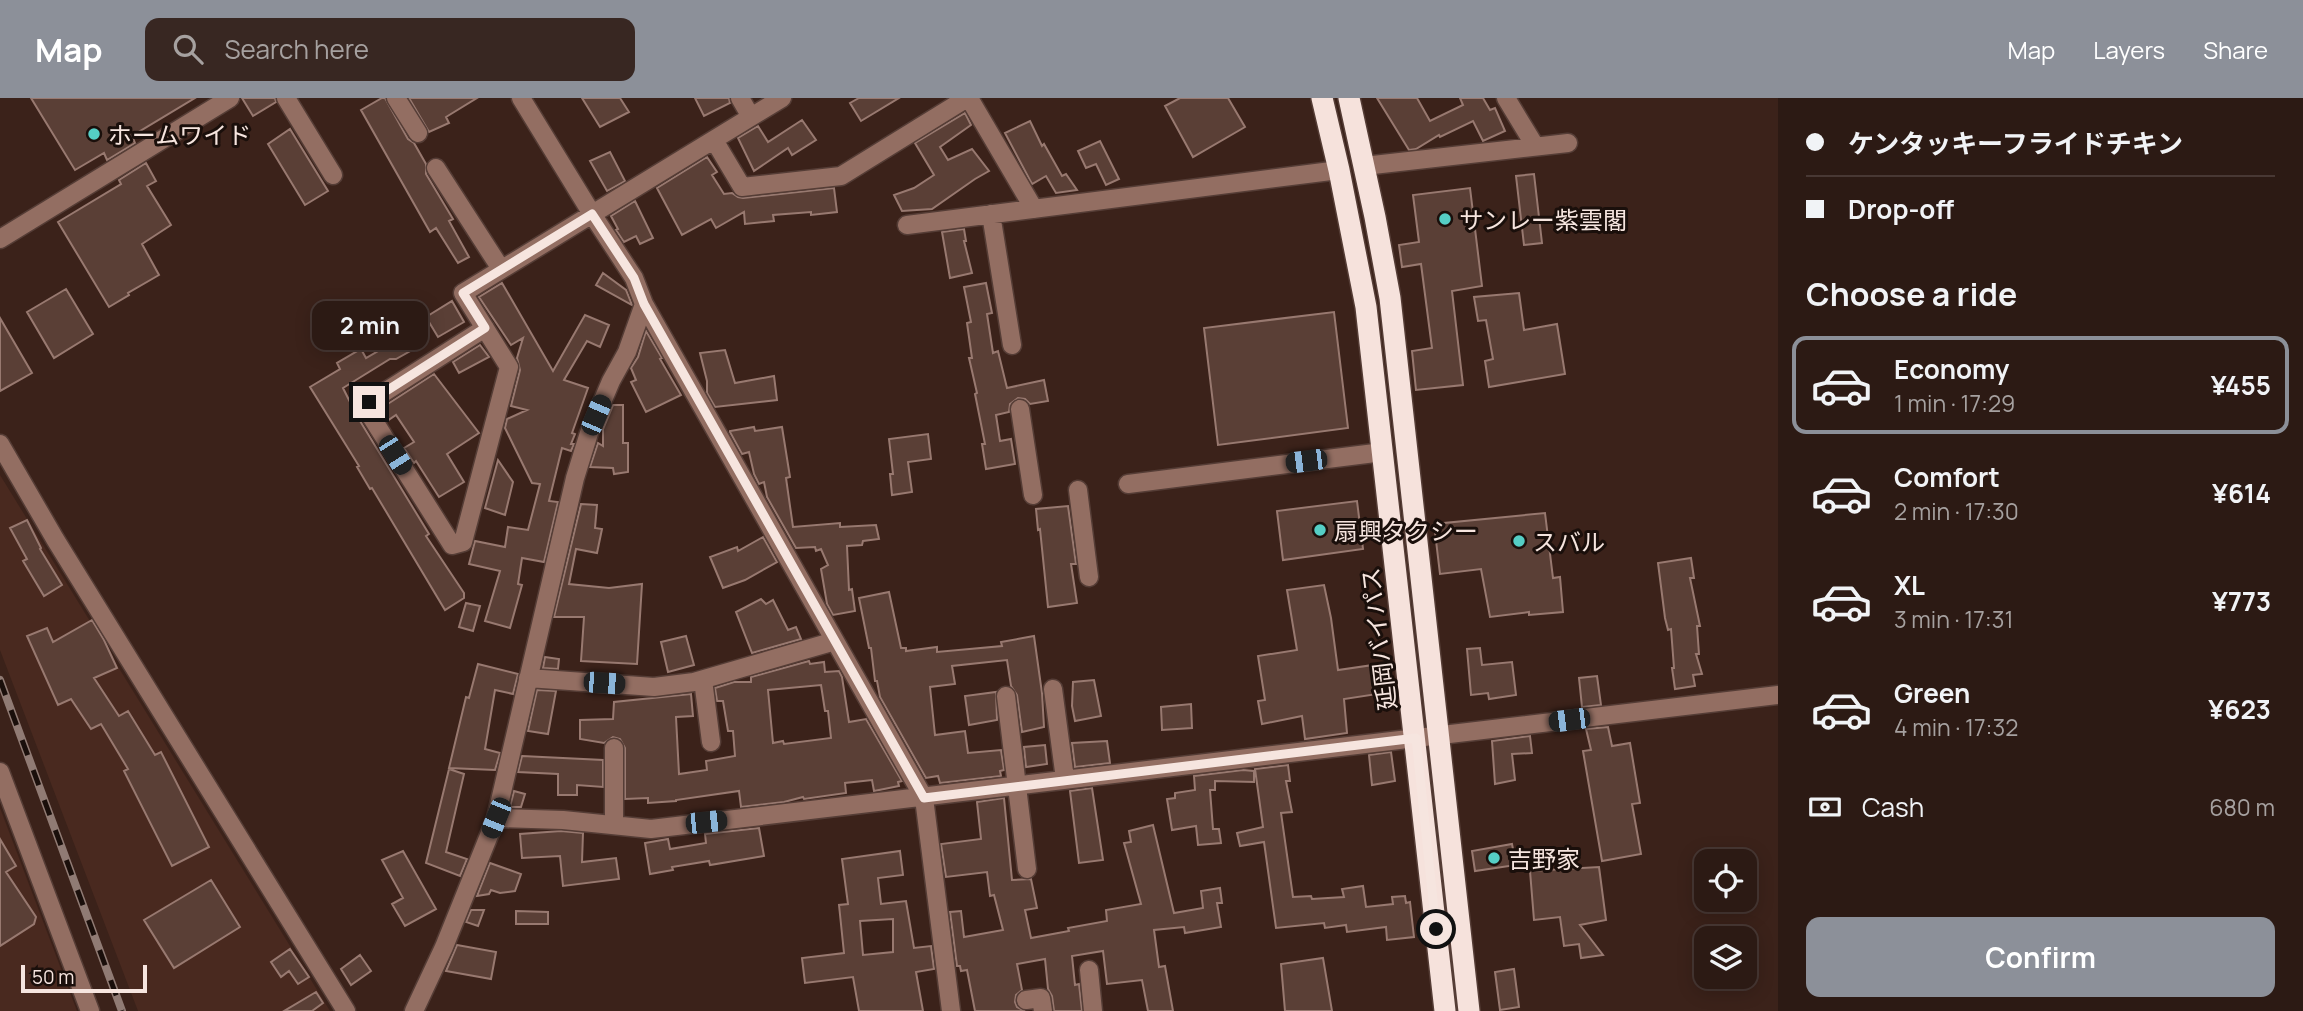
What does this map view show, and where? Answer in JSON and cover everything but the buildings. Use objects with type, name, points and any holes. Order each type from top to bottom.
[{"type":"highway","name":"延岡バイパス","points":[[1322,98],[1366,307],[1445,1011]]},
{"type":"highway","name":"延岡バイパス","points":[[1349,98],[1390,298],[1469,1011]]},
{"type":"street","points":[[0,239],[230,98]]},
{"type":"street","points":[[286,98],[333,175]]},
{"type":"street","points":[[396,98],[418,133]]},
{"type":"street","points":[[521,98],[634,278],[644,304],[924,798],[951,1011]]},
{"type":"street","points":[[740,98],[751,117]]},
{"type":"street","points":[[485,328],[369,402],[367,411],[452,545],[463,542],[509,367],[485,328],[463,293],[782,98]]},
{"type":"street","points":[[714,139],[742,187],[841,176],[968,98],[1034,209]]},
{"type":"street","points":[[1506,98],[1535,146]]},
{"type":"street","points":[[1364,166],[1568,142]]},
{"type":"street","points":[[436,168],[501,270]]},
{"type":"street","points":[[906,225],[1339,170]]},
{"type":"street","points":[[991,214],[1012,345]]},
{"type":"street","points":[[414,1011],[444,947],[496,818],[575,478],[589,432],[627,352],[644,304]]},
{"type":"street","points":[[1020,409],[1033,495]]},
{"type":"street","points":[[0,444],[55,539],[346,1011]]},
{"type":"street","points":[[1128,484],[1382,452]]},
{"type":"street","points":[[1078,490],[1089,577]]},
{"type":"street","points":[[528,678],[654,687],[704,680],[835,641]]},
{"type":"street","points":[[704,680],[711,741]]},
{"type":"street","points":[[1053,689],[1065,779]]},
{"type":"street","points":[[496,818],[563,820],[651,829],[1778,695]]},
{"type":"street","points":[[1006,696],[1027,869]]},
{"type":"street","points":[[614,748],[614,825]]},
{"type":"street","points":[[0,772],[90,1011]]},
{"type":"street","points":[[1089,970],[1093,1011]]},
{"type":"street","points":[[1026,1000],[1041,998],[1043,1011]]},
{"type":"shaded area","points":[[0,475],[330,1011],[138,1011],[0,650]]},
{"type":"shaded area","points":[[0,808],[77,1011],[0,1011]]},
{"type":"railway","points":[[0,680],[122,1011]]},
{"type":"place","name":"ホームワイド","points":[[94,134]]},
{"type":"place","name":"サンレー紫雲閣","points":[[1445,219]]},
{"type":"place","name":"扇興タクシー","points":[[1320,530]]},
{"type":"place","name":"スバル","points":[[1519,541]]},
{"type":"place","name":"吉野家","points":[[1494,858]]},
{"type":"route","points":[[369,402],[485,328],[463,293],[592,214],[634,278],[644,304],[924,798],[1416,738],[1436,929]]}]
